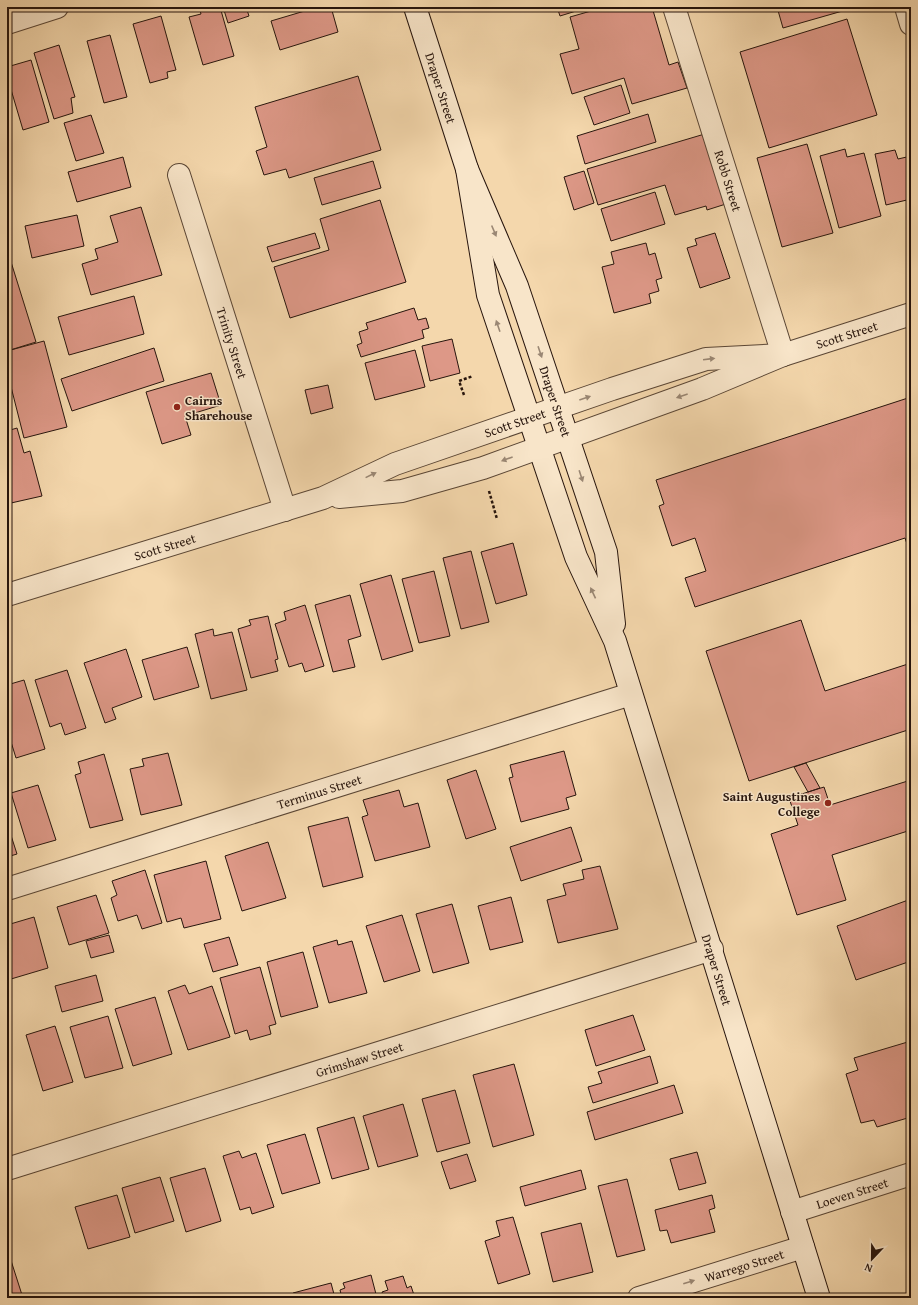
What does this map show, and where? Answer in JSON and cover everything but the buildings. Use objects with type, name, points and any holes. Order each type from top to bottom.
[{"type":"street","points":[[7,23],[57,7]]},
{"type":"street","name":"Draper Street","points":[[415,7],[467,169],[517,286],[559,407],[606,552],[615,641]]},
{"type":"street","name":"Robb Street","points":[[674,7],[783,355]]},
{"type":"street","points":[[906,7],[911,24]]},
{"type":"street","name":"Draper Street","points":[[467,169],[488,295],[576,557],[615,641],[630,694],[712,949],[819,1298]]},
{"type":"street","name":"Trinity Street","points":[[179,175],[285,510]]},
{"type":"street","name":"Scott Street","points":[[323,498],[402,491],[483,468],[702,389],[783,355],[911,314]]},
{"type":"street","name":"Scott Street","points":[[7,595],[323,498],[395,464],[559,407],[706,359],[783,355]]},
{"type":"street","name":"Terminus Street","points":[[7,889],[630,694]]},
{"type":"street","name":"Grimshaw Street","points":[[7,1169],[712,949]]},
{"type":"street","name":"Loeven Street","points":[[792,1212],[911,1174]]},
{"type":"street","name":"Warrego Street","points":[[639,1298],[803,1247]]},
{"type":"path","points":[[464,395],[459,381],[473,376]]},
{"type":"path","points":[[489,489],[497,519]]},
{"type":"place","name":"Cairns Sharehouse","points":[[177,407]]},
{"type":"place","name":"Saint Augustines College","points":[[828,803]]}]
